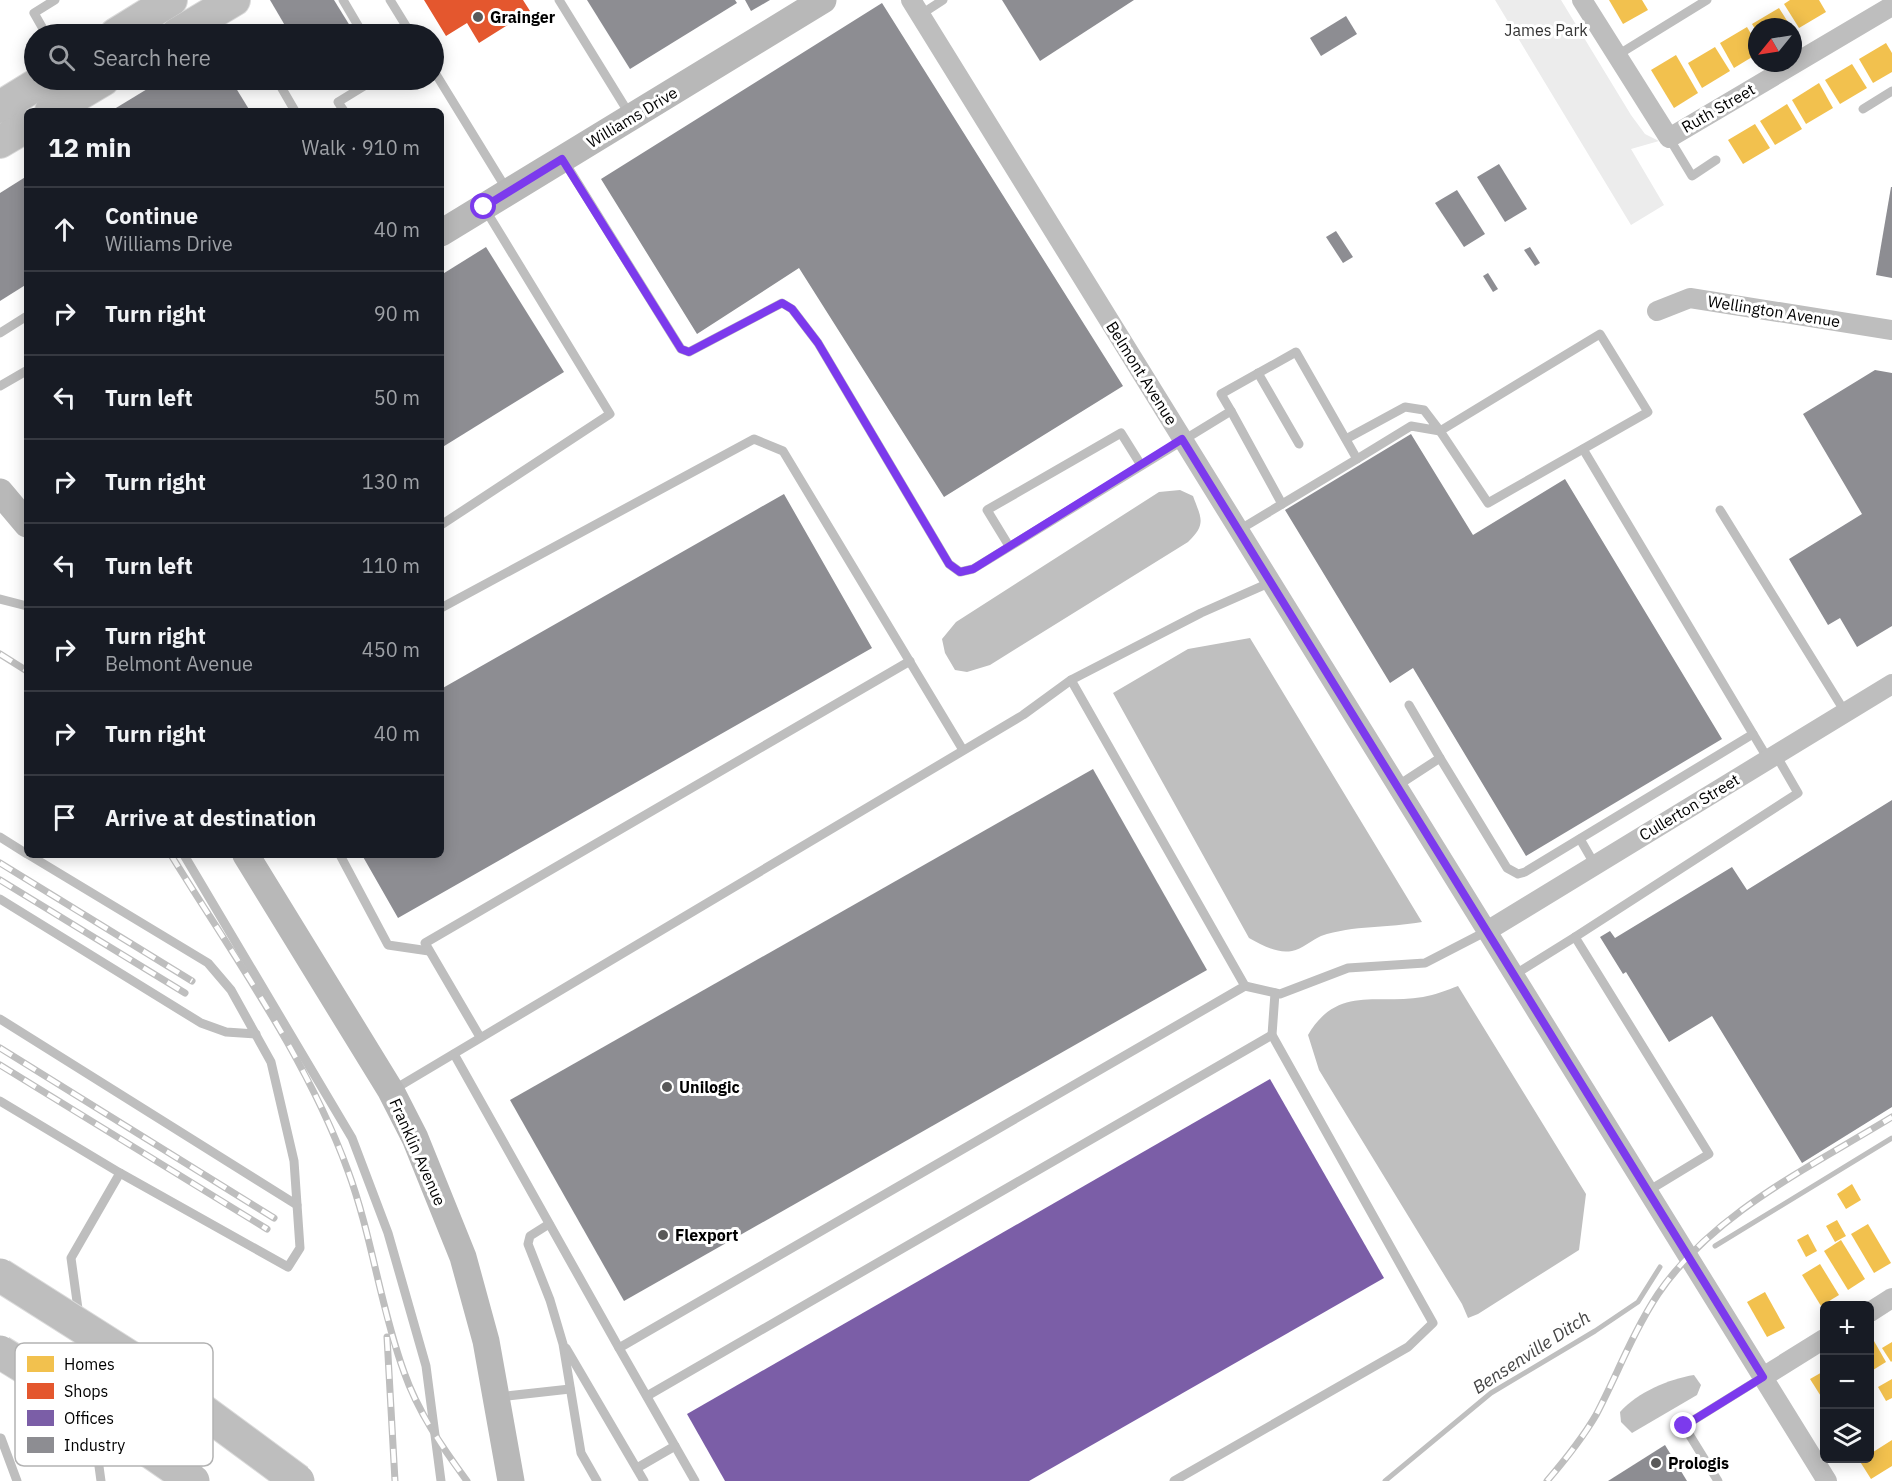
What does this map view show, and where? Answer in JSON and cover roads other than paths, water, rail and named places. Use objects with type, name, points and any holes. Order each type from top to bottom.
[{"type":"highway","points":[[0,1275],[107,1343]]},
{"type":"highway","points":[[0,1352],[15,1361]]},
{"type":"highway","points":[[213,1418],[298,1481]]},
{"type":"highway","points":[[171,1466],[193,1481]]},
{"type":"main road","points":[[194,24],[234,0]]},
{"type":"main road","name":"Williams Drive","points":[[444,230],[823,0]]},
{"type":"main road","points":[[131,24],[163,2]]},
{"type":"main road","points":[[0,107],[28,90]]},
{"type":"main road","points":[[56,108],[86,90]]},
{"type":"main road","points":[[0,142],[24,128]]},
{"type":"main road","name":"Franklin Avenue","points":[[248,858],[392,1091],[415,1138],[463,1257],[486,1341],[498,1397],[511,1481]]},
{"type":"street","points":[[1582,0],[1669,138]]},
{"type":"street","name":"Ruth Street","points":[[1669,138],[1892,6]]},
{"type":"street","name":"Belmont Avenue","points":[[915,7],[1827,1481]]},
{"type":"street","name":"Wellington Avenue","points":[[1658,311],[1690,298],[1892,330]]},
{"type":"street","name":"Cullerton Street","points":[[1487,931],[1892,684]]},
{"type":"street","points":[[1874,1309],[1892,1298]]},
{"type":"street","points":[[1763,1377],[1820,1341]]},
{"type":"lane","points":[[40,24],[34,13],[54,0]]},
{"type":"lane","points":[[343,0],[357,24]]},
{"type":"lane","points":[[390,0],[405,24]]},
{"type":"lane","points":[[559,0],[632,117]]},
{"type":"lane","points":[[915,7],[943,0]]},
{"type":"lane","points":[[1616,56],[1707,0]]},
{"type":"lane","points":[[444,87],[508,192]]},
{"type":"lane","points":[[283,90],[293,108]]},
{"type":"lane","points":[[342,108],[338,102],[358,90]]},
{"type":"lane","points":[[1863,109],[1892,91]]},
{"type":"lane","points":[[1669,138],[1692,176],[1716,160]]},
{"type":"lane","points":[[562,159],[681,349],[689,352],[782,303],[792,309],[818,343],[949,564],[960,572],[973,569],[1231,411]]},
{"type":"lane","points":[[444,523],[610,414],[484,207]]},
{"type":"lane","points":[[0,333],[24,318]]},
{"type":"lane","points":[[1239,530],[1411,426],[1440,431],[1600,334],[1648,412],[1488,502],[1440,431],[1424,410],[1405,406],[1346,440]]},
{"type":"lane","points":[[1282,504],[1221,394],[1296,352],[1357,459]]},
{"type":"lane","points":[[0,386],[24,371]]},
{"type":"lane","points":[[1258,373],[1299,444]]},
{"type":"lane","points":[[1010,546],[987,510],[1121,433],[1141,465]]},
{"type":"lane","points":[[444,606],[754,438],[783,451],[963,750]]},
{"type":"lane","points":[[1514,975],[1798,792],[1753,734],[1583,449]]},
{"type":"lane","points":[[1720,510],[1845,712]]},
{"type":"lane","points":[[392,1091],[1023,715],[1071,680],[1201,613],[1271,582]]},
{"type":"lane","points":[[0,599],[24,605]]},
{"type":"lane","points":[[480,1037],[426,944],[910,661]]},
{"type":"lane","points":[[1071,680],[1245,986]]},
{"type":"lane","points":[[1409,705],[1512,872],[1518,874],[1525,872],[1753,734]]},
{"type":"lane","points":[[1397,786],[1440,758]]},
{"type":"lane","points":[[0,837],[24,852]]},
{"type":"lane","points":[[1580,839],[1595,865]]},
{"type":"lane","points":[[0,1101],[120,1173],[288,1267],[300,1248],[294,1161],[271,1062],[231,990],[208,963],[35,858]]},
{"type":"lane","points":[[186,858],[352,1138],[388,1233],[426,1366],[441,1481]]},
{"type":"lane","points":[[342,858],[388,945],[429,951]]},
{"type":"lane","points":[[0,899],[201,1023],[226,1032],[256,1034]]},
{"type":"lane","points":[[619,1348],[1245,986],[1280,994],[1348,968],[1425,963],[1487,931]]},
{"type":"lane","points":[[1575,937],[1709,1154],[1648,1191]]},
{"type":"lane","points":[[1174,1481],[1408,1347],[1433,1323],[1272,1035],[1275,993]]},
{"type":"lane","points":[[0,1019],[297,1204]]},
{"type":"lane","points":[[646,1396],[1272,1035]]},
{"type":"lane","points":[[454,1054],[695,1481]]},
{"type":"lane","points":[[82,1343],[71,1258],[120,1173]]},
{"type":"lane","points":[[549,1224],[530,1236],[528,1244],[564,1344],[581,1453],[597,1481]]},
{"type":"lane","points":[[564,1344],[644,1481]]},
{"type":"lane","points":[[1718,1481],[1684,1426],[1763,1377]]},
{"type":"lane","points":[[498,1397],[570,1389]]},
{"type":"lane","points":[[1,1438],[17,1481]]},
{"type":"lane","points":[[637,1468],[675,1446]]},
{"type":"lane","points":[[99,1466],[101,1481]]},
{"type":"waterway","name":"Bensenville Ditch","points":[[1715,1246],[1892,1138]]},
{"type":"waterway","name":"Bensenville Ditch","points":[[1385,1481],[1491,1393],[1595,1331],[1638,1302],[1660,1267]]},
{"type":"railway","points":[[0,654],[24,669]]},
{"type":"railway","points":[[173,858],[268,1009],[312,1088],[348,1171],[370,1246],[388,1322],[404,1372],[431,1429],[467,1481]]},
{"type":"railway","points":[[0,863],[192,981]]},
{"type":"railway","points":[[0,880],[185,993]]},
{"type":"railway","points":[[0,1048],[274,1218]]},
{"type":"railway","points":[[0,1065],[267,1229]]},
{"type":"railway","points":[[1547,1481],[1591,1424],[1649,1308],[1681,1265],[1735,1215],[1796,1174],[1892,1117]]},
{"type":"railway","points":[[387,1337],[395,1481]]},
{"type":"place","name":"Grainger","points":[[478,17]]},
{"type":"place","name":"Unilogic","points":[[667,1087]]},
{"type":"place","name":"Flexport","points":[[663,1235]]},
{"type":"place","name":"Prologis","points":[[1656,1463]]},
{"type":"park label","name":"James Park","points":[[1546,30]]}]
